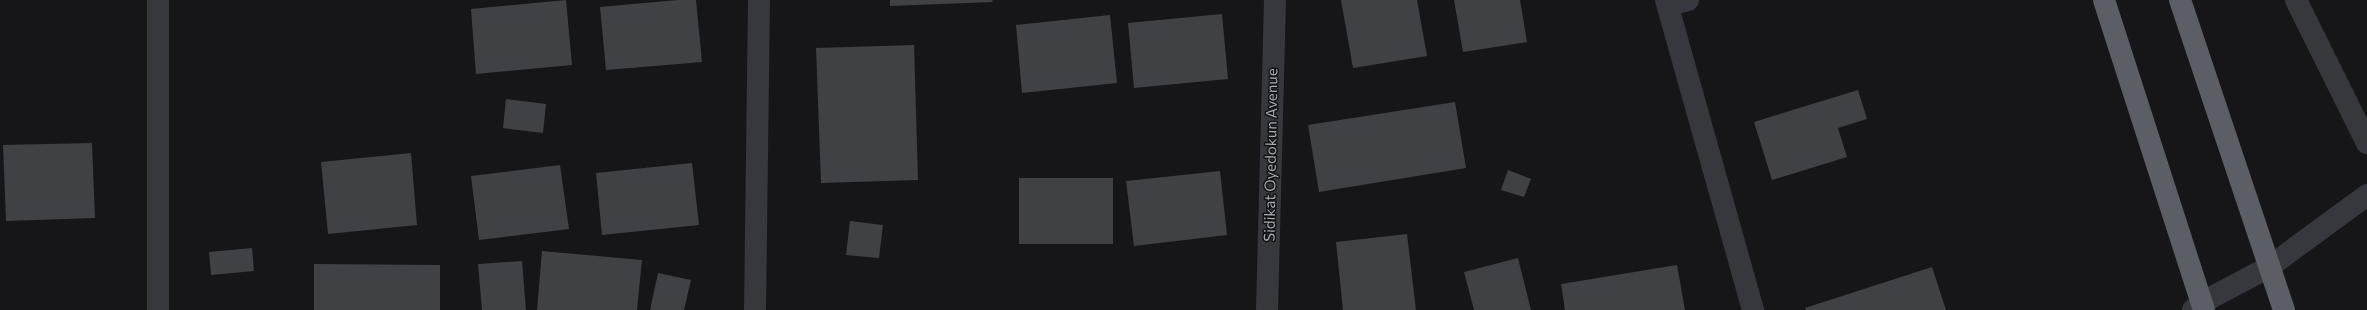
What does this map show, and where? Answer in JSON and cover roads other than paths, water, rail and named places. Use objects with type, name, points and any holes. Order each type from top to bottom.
[{"type":"highway","points":[[2104,0],[2199,308]]},
{"type":"highway","points":[[2180,0],[2284,310]]},
{"type":"street","points":[[158,0],[158,310]]},
{"type":"street","points":[[755,310],[759,0]]},
{"type":"street","name":"Sidikat Oyedokun Avenue","points":[[1268,310],[1275,0]]},
{"type":"street","points":[[2296,0],[2367,143]]},
{"type":"street","points":[[1674,2],[1753,310]]},
{"type":"street","points":[[2199,308],[2269,268],[2367,195]]}]
